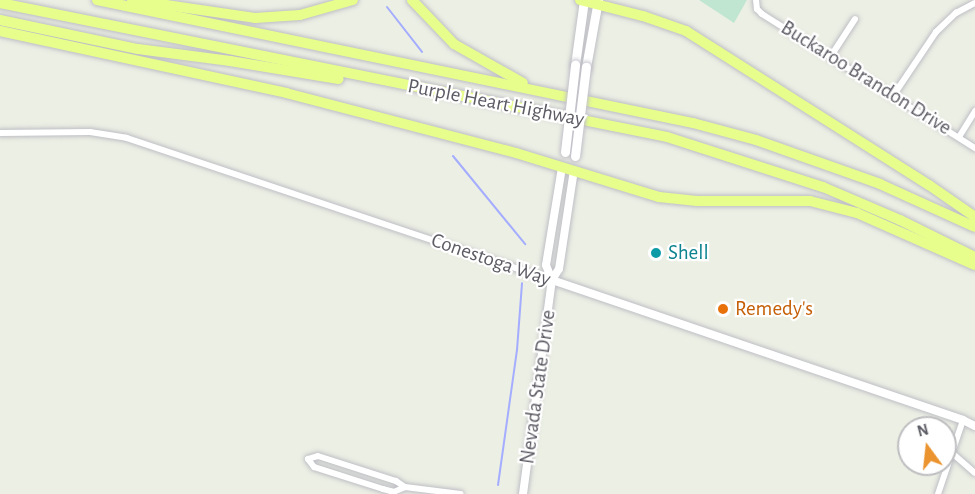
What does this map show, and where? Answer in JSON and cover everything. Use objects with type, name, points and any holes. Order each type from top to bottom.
[{"type":"highway","name":"Purple Heart Highway","points":[[97,0],[671,118],[765,142],[880,184],[975,227]]},
{"type":"highway","points":[[130,0],[255,18],[300,15],[353,0]]},
{"type":"highway","points":[[412,0],[454,44],[492,68],[538,90]]},
{"type":"highway","points":[[583,0],[597,2],[686,31],[929,185],[975,217]]},
{"type":"highway","name":"Purple Heart Highway","points":[[0,3],[667,137],[823,187],[975,256]]},
{"type":"highway","points":[[0,20],[151,51],[481,100]]},
{"type":"highway","points":[[0,31],[264,87],[574,170],[659,197],[697,201],[810,201],[858,213],[920,238],[975,265]]},
{"type":"main road","points":[[562,167],[583,0]]},
{"type":"main road","points":[[574,170],[586,67],[597,2]]},
{"type":"street","name":"Buckaroo Brandon Drive","points":[[756,0],[757,9],[975,148]]},
{"type":"street","points":[[894,96],[936,32],[956,13],[975,3]]},
{"type":"street","points":[[831,56],[855,20]]},
{"type":"street","points":[[959,137],[975,111]]},
{"type":"street","name":"Conestoga Way","points":[[0,133],[90,132],[127,138],[552,280],[975,426]]},
{"type":"street","name":"Nevada State Drive","points":[[552,280],[546,265],[562,167]]},
{"type":"street","name":"Nevada State Drive","points":[[523,494],[552,280],[559,269],[574,170]]},
{"type":"street","points":[[957,438],[963,420]]},
{"type":"street","points":[[405,487],[394,492],[383,489],[314,467],[308,459],[318,456],[396,481],[405,487],[461,494]]},
{"type":"street","points":[[957,457],[975,473]]},
{"type":"street","points":[[938,494],[944,476]]},
{"type":"green space","points":[[699,0],[747,0],[734,23]]},
{"type":"waterway","points":[[387,7],[422,52]]},
{"type":"waterway","points":[[453,156],[525,244]]},
{"type":"waterway","points":[[498,485],[517,350],[522,283]]},
{"type":"place","name":"Shell","points":[[656,253]]},
{"type":"place","name":"Remedy's","points":[[723,309]]}]
